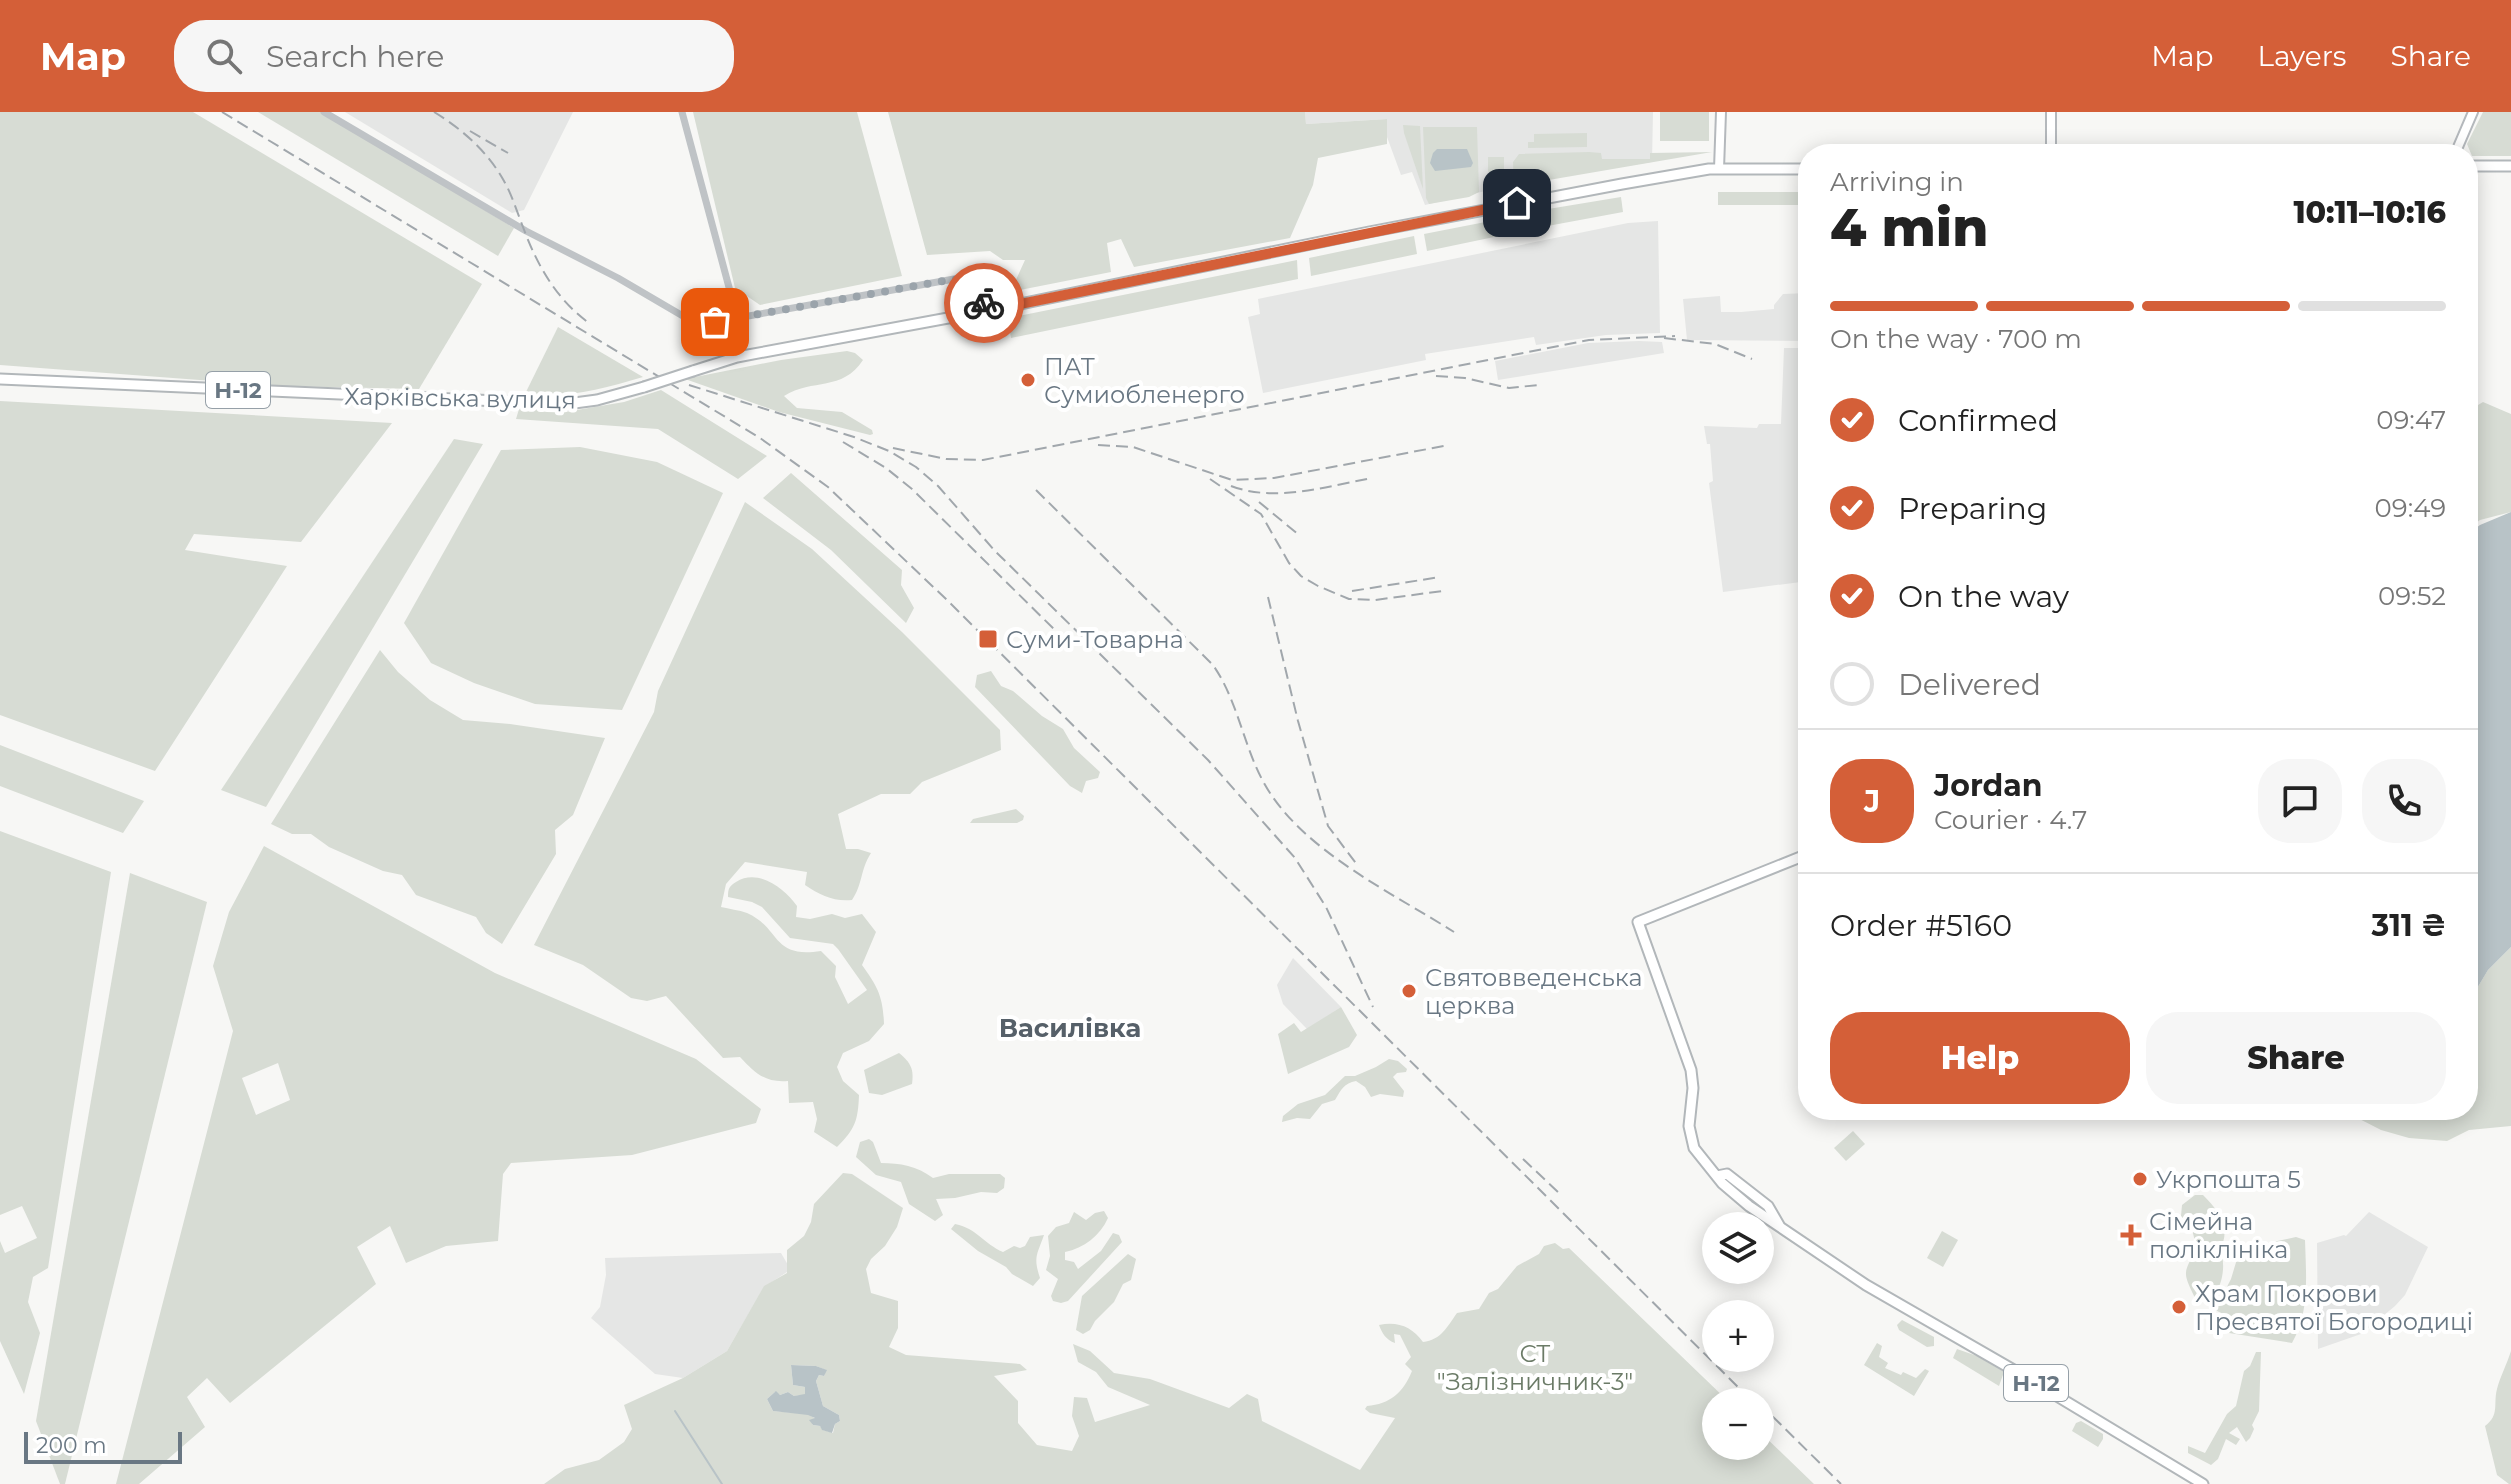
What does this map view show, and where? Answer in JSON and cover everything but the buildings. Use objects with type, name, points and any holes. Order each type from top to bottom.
[{"type":"main road","points":[[1719,169],[1721,112]]},
{"type":"main road","points":[[2051,112],[2051,144]]},
{"type":"main road","points":[[2459,144],[2473,112]]},
{"type":"main road","points":[[2478,166],[2511,166]]},
{"type":"main road","name":"Харківська вулиця","points":[[0,379],[567,404],[597,400],[737,357],[986,311],[1485,209],[1719,169],[1798,169]]},
{"type":"main road","name":"Н-12","points":[[1798,858],[1638,922],[1691,1070],[1691,1138],[1703,1161],[1749,1206],[1866,1285],[2203,1484]]},
{"type":"street","points":[[324,112],[526,231],[618,278],[688,319],[715,322],[954,279],[967,282],[977,291],[986,311]]},
{"type":"street","points":[[682,112],[730,291],[741,317]]},
{"type":"shaded area","points":[[345,112],[573,112],[524,210],[512,213]]},
{"type":"shaded area","points":[[1305,112],[1653,112],[1652,162],[1528,181],[1425,205],[1412,172],[1401,175],[1387,137],[1387,119],[1306,124]]},
{"type":"shaded area","points":[[1437,149],[1467,149],[1473,163],[1471,167],[1435,171],[1430,163]]},
{"type":"shaded area","points":[[1658,221],[1660,333],[1606,335],[1536,345],[1534,337],[1425,354],[1426,360],[1263,393],[1248,317],[1260,314],[1258,299],[1628,223]]},
{"type":"shaded area","points":[[1798,293],[1798,341],[1687,340],[1683,299],[1720,296],[1721,312],[1741,312],[1774,309],[1783,294]]},
{"type":"shaded area","points":[[1662,342],[1664,353],[1498,380],[1495,361],[1588,343]]},
{"type":"shaded area","points":[[1784,348],[1798,348],[1798,582],[1723,592],[1709,483],[1713,481],[1710,444],[1707,444],[1704,426],[1757,428],[1759,424],[1781,424]]},
{"type":"shaded area","points":[[2511,512],[2511,947],[2488,970],[2478,987],[2478,526]]},
{"type":"shaded area","points":[[1293,958],[1341,1007],[1307,1029],[1283,1004],[1277,985]]},
{"type":"shaded area","points":[[2369,1212],[2428,1247],[2405,1295],[2395,1306],[2361,1334],[2318,1349],[2317,1243],[2346,1236]]},
{"type":"shaded area","points":[[781,1253],[788,1265],[787,1272],[764,1287],[727,1351],[683,1378],[655,1374],[591,1318],[600,1307],[606,1275],[605,1258]]},
{"type":"shaded area","points":[[791,1365],[816,1366],[827,1370],[816,1381],[823,1406],[839,1415],[840,1421],[835,1424],[832,1433],[813,1425],[809,1420],[815,1418],[808,1415],[773,1411],[767,1399],[776,1391],[780,1395],[788,1392],[794,1396],[805,1394],[805,1387],[793,1385]]},
{"type":"green space","points":[[0,112],[193,112],[482,284],[419,389],[281,386],[0,365]]},
{"type":"green space","points":[[258,112],[321,112],[514,228],[498,256]]},
{"type":"green space","points":[[693,112],[857,112],[902,276],[760,305],[735,288]]},
{"type":"green space","points":[[888,112],[1305,112],[1306,124],[1387,119],[1387,144],[1318,158],[1313,185],[1290,238],[1134,267],[1121,239],[1107,243],[1111,272],[1020,290],[1014,284],[1025,260],[1003,260],[990,251],[927,255]]},
{"type":"green space","points":[[1660,112],[1709,112],[1709,141],[1660,141]]},
{"type":"green space","points":[[2483,112],[2511,112],[2511,156],[2478,156],[2478,144],[2467,144]]},
{"type":"green space","points":[[1403,125],[1420,126],[1423,189],[1404,133]]},
{"type":"green space","points":[[1423,127],[1477,127],[1479,192],[1469,197],[1429,204],[1426,198]]},
{"type":"green space","points":[[1587,133],[1587,147],[1528,148],[1528,142],[1534,142],[1534,134]]},
{"type":"green space","points":[[1712,152],[1514,186],[1513,162],[1519,154],[1601,153],[1602,159],[1650,159],[1650,153]]},
{"type":"green space","points":[[1488,157],[1504,157],[1504,187],[1496,188],[1488,171]]},
{"type":"green space","points":[[1718,192],[1798,192],[1798,205],[1718,205]]},
{"type":"green space","points":[[1621,197],[1623,212],[1526,230],[1524,213]]},
{"type":"green space","points":[[1516,216],[1518,232],[1427,251],[1424,234]]},
{"type":"green space","points":[[1414,236],[1417,254],[1311,276],[1309,258]]},
{"type":"green space","points":[[1297,260],[1298,279],[1011,338],[1008,318]]},
{"type":"green space","points":[[558,327],[643,377],[570,394],[525,394]]},
{"type":"green space","points":[[847,351],[863,360],[846,377],[784,396],[797,408],[842,412],[872,430],[873,434],[870,435],[779,412],[685,379],[781,360]]},
{"type":"green space","points":[[661,390],[767,456],[738,479],[658,429],[516,419],[519,409],[565,412],[624,402]]},
{"type":"green space","points":[[0,401],[392,423],[301,542],[194,534],[185,550],[287,566],[155,771],[0,715]]},
{"type":"green space","points":[[2483,402],[2511,414],[2511,512],[2478,522],[2478,405]]},
{"type":"green space","points":[[454,439],[483,444],[266,807],[221,790]]},
{"type":"green space","points":[[580,447],[657,462],[723,493],[622,710],[535,704],[474,683],[431,663],[404,623],[501,450]]},
{"type":"green space","points":[[791,473],[902,570],[901,585],[914,608],[906,623],[831,550],[763,498]]},
{"type":"green space","points":[[745,502],[812,549],[902,632],[1000,730],[1001,750],[922,782],[910,794],[881,794],[838,814],[846,849],[871,853],[852,900],[833,899],[811,889],[805,885],[807,872],[745,862],[726,884],[721,907],[758,919],[778,941],[793,951],[821,951],[836,966],[835,977],[848,1004],[867,990],[833,944],[790,938],[762,907],[728,897],[729,888],[744,878],[762,879],[792,899],[797,906],[796,917],[810,919],[832,914],[845,918],[862,914],[876,932],[862,965],[879,993],[884,1024],[869,1041],[843,1053],[837,1067],[843,1081],[859,1095],[854,1124],[837,1147],[814,1132],[817,1119],[813,1102],[789,1103],[788,1081],[761,1076],[740,1057],[723,1058],[666,996],[647,1001],[631,998],[583,965],[534,945],[654,712],[658,691]]},
{"type":"green space","points":[[380,650],[398,672],[430,700],[463,720],[605,738],[573,815],[555,830],[556,854],[502,944],[486,933],[476,917],[416,895],[402,875],[383,871],[329,847],[311,834],[292,834],[271,824]]},
{"type":"green space","points":[[991,671],[1001,686],[1013,691],[1063,729],[1074,748],[1100,772],[1098,778],[1086,781],[1082,793],[1070,786],[975,687],[977,675]]},
{"type":"green space","points":[[0,745],[144,801],[123,833],[0,786]]},
{"type":"green space","points":[[1016,809],[1024,816],[1017,823],[970,823],[973,819]]},
{"type":"green space","points":[[0,831],[111,872],[48,1268],[33,1277],[28,1302],[40,1333],[24,1394],[0,1341],[0,1241],[5,1253],[37,1238],[22,1206],[0,1215]]},
{"type":"green space","points":[[264,846],[495,973],[696,1059],[761,1109],[756,1123],[632,1155],[511,1163],[503,1174],[498,1241],[446,1246],[406,1263],[390,1226],[357,1247],[376,1284],[230,1403],[207,1378],[187,1397],[205,1427],[139,1484],[116,1484],[233,1031],[213,966],[229,912]],"holes":[[[278,1063],[290,1100],[256,1115],[242,1078]]]},
{"type":"green space","points":[[130,873],[207,902],[65,1484],[60,1484],[36,1421]]},
{"type":"green space","points":[[2511,947],[2511,1126],[2469,1130],[2447,1141],[2409,1138],[2381,1130],[2362,1120],[2478,1120],[2478,987],[2488,970]]},
{"type":"green space","points":[[1341,1007],[1357,1035],[1349,1047],[1288,1074],[1278,1034],[1294,1023],[1301,1032]]},
{"type":"green space","points":[[899,1053],[911,1067],[912,1084],[882,1095],[869,1093],[864,1070]]},
{"type":"green space","points":[[1389,1059],[1398,1061],[1407,1069],[1393,1077],[1404,1091],[1403,1097],[1380,1094],[1371,1097],[1365,1087],[1356,1081],[1346,1085],[1335,1100],[1322,1104],[1310,1119],[1282,1122],[1283,1116],[1298,1104],[1325,1095],[1345,1076],[1355,1076]]},
{"type":"green space","points":[[1853,1131],[1865,1144],[1846,1161],[1834,1148]]},
{"type":"green space","points":[[869,1139],[881,1163],[908,1166],[933,1178],[949,1174],[1000,1174],[1005,1178],[1004,1188],[997,1193],[981,1192],[936,1199],[943,1215],[935,1221],[909,1204],[901,1182],[876,1175],[856,1157],[860,1142]]},
{"type":"green space","name":"СТ \"Залізничник-3\"","points":[[843,1173],[852,1174],[903,1208],[897,1227],[866,1269],[871,1293],[898,1301],[898,1328],[889,1347],[906,1355],[1020,1364],[1027,1370],[994,1376],[1018,1401],[1018,1423],[1037,1445],[1072,1451],[1079,1436],[1072,1416],[1074,1397],[1087,1398],[1095,1422],[1150,1405],[1108,1387],[1096,1372],[1078,1362],[1073,1344],[1090,1351],[1114,1373],[1150,1379],[1229,1408],[1247,1394],[1258,1399],[1262,1421],[1360,1470],[1395,1418],[1365,1409],[1395,1396],[1412,1371],[1405,1364],[1411,1357],[1400,1335],[1394,1334],[1395,1343],[1392,1342],[1379,1325],[1404,1326],[1423,1342],[1434,1339],[1457,1313],[1479,1309],[1489,1293],[1498,1289],[1517,1266],[1539,1254],[1544,1246],[1555,1243],[1563,1249],[1569,1248],[1714,1388],[1702,1388],[1702,1460],[1774,1460],[1774,1445],[1814,1484],[544,1484],[565,1469],[599,1460],[624,1442],[632,1429],[624,1405],[683,1378],[727,1351],[764,1286],[787,1273],[787,1250],[804,1236],[811,1222],[814,1204]],"holes":[[[791,1365],[816,1366],[826,1370],[824,1376],[819,1375],[816,1381],[823,1406],[839,1415],[840,1421],[835,1424],[833,1433],[813,1425],[810,1420],[816,1419],[808,1414],[773,1411],[767,1399],[775,1392],[780,1395],[788,1392],[794,1396],[805,1395],[805,1387],[793,1385]]]},
{"type":"green space","points":[[2195,1195],[2203,1195],[2214,1207],[2222,1220],[2225,1234],[2220,1249],[2223,1273],[2220,1285],[2214,1296],[2200,1299],[2195,1298],[2187,1281],[2187,1267],[2196,1246],[2192,1229],[2181,1216],[2182,1205]]},
{"type":"green space","points":[[1104,1211],[1108,1218],[1101,1230],[1085,1244],[1065,1252],[1065,1260],[1074,1262],[1078,1269],[1101,1251],[1113,1233],[1119,1235],[1122,1242],[1068,1301],[1053,1301],[1051,1296],[1058,1279],[1046,1270],[1050,1256],[1048,1236],[1056,1227],[1069,1223],[1074,1212],[1086,1220]]},
{"type":"green space","points":[[955,1224],[970,1229],[1003,1252],[1014,1246],[1025,1246],[1030,1237],[1044,1235],[1036,1260],[1040,1278],[1033,1286],[1012,1274],[951,1229]]},
{"type":"green space","points":[[1942,1231],[1958,1240],[1943,1267],[1927,1258]]},
{"type":"green space","points":[[2296,1237],[2305,1240],[2306,1293],[2302,1318],[2292,1343],[2229,1333],[2234,1319],[2215,1310],[2231,1279],[2240,1249]]},
{"type":"green space","points":[[1128,1254],[1136,1259],[1131,1280],[1123,1284],[1114,1302],[1090,1330],[1083,1334],[1076,1330],[1082,1296]]},
{"type":"green space","points":[[1902,1320],[1934,1337],[1934,1346],[1927,1347],[1899,1330],[1897,1325]]},
{"type":"green space","points":[[1877,1343],[1882,1346],[1879,1357],[1888,1363],[1885,1368],[1916,1378],[1925,1369],[1929,1371],[1914,1396],[1864,1365]]},
{"type":"green space","points":[[1957,1349],[1977,1356],[2004,1372],[1999,1386],[1953,1358]]},
{"type":"green space","points":[[2511,1351],[2509,1484],[2497,1475],[2485,1426],[2494,1413],[2497,1389]]},
{"type":"green space","points":[[2256,1352],[2261,1352],[2259,1411],[2250,1438],[2246,1442],[2237,1427],[2229,1433],[2240,1439],[2236,1445],[2226,1439],[2218,1459],[2211,1465],[2188,1453],[2188,1446],[2205,1453],[2227,1414],[2236,1406],[2244,1371],[2250,1366]]},
{"type":"green space","points":[[2081,1421],[2103,1434],[2098,1447],[2072,1431]]},
{"type":"waterway","points":[[675,1411],[722,1484]]},
{"type":"railway","points":[[222,112],[760,438],[828,487],[947,600],[1739,1388]]},
{"type":"railway","points":[[434,112],[464,134],[498,170],[549,280],[577,314],[589,323]]},
{"type":"railway","points":[[470,131],[508,153]]},
{"type":"railway","points":[[893,448],[946,459],[983,460],[1589,340],[1675,336]]},
{"type":"railway","points":[[1664,338],[1715,344],[1752,359]]},
{"type":"railway","points":[[1436,376],[1465,378],[1509,388],[1538,385]]},
{"type":"railway","points":[[689,385],[889,451],[916,467],[938,486],[995,551],[1208,760],[1295,858],[1326,907],[1373,1007]]},
{"type":"railway","points":[[843,442],[886,468],[912,489],[1065,640]]},
{"type":"railway","points":[[1098,445],[1133,447],[1232,480],[1274,478],[1449,445]]},
{"type":"railway","points":[[1231,486],[1248,491],[1284,493],[1372,478]]},
{"type":"railway","points":[[1210,479],[1261,514],[1289,563],[1301,576],[1318,586],[1349,599],[1375,600],[1443,591]]},
{"type":"railway","points":[[1036,490],[1213,665],[1229,693],[1264,783],[1300,829],[1349,868],[1454,932]]},
{"type":"railway","points":[[1259,502],[1299,535]]},
{"type":"railway","points":[[1352,591],[1440,577]]},
{"type":"railway","points":[[1268,597],[1298,721],[1328,826],[1358,866]]},
{"type":"railway","points":[[1523,1159],[1558,1192]]},
{"type":"railway","points":[[1774,1418],[1841,1484]]},
{"type":"way so far","points":[[715,322],[954,279],[967,282],[984,303]]},
{"type":"place","name":"ПАТ Сумиобленерго","points":[[1028,380]]},
{"type":"place","name":"Суми-Товарна","points":[[988,639]]},
{"type":"place","name":"Святовведенська церква","points":[[1409,991]]},
{"type":"place","name":"Укрпошта 5","points":[[2140,1179]]},
{"type":"place","name":"Сімейна поліклініка","points":[[2131,1235]]},
{"type":"place","name":"Храм Покрови Пресвятої Богородиці","points":[[2179,1307]]},
{"type":"district","name":"Василівка","points":[[1070,1028]]},
{"type":"route","points":[[984,303],[986,311],[1517,203]]}]
